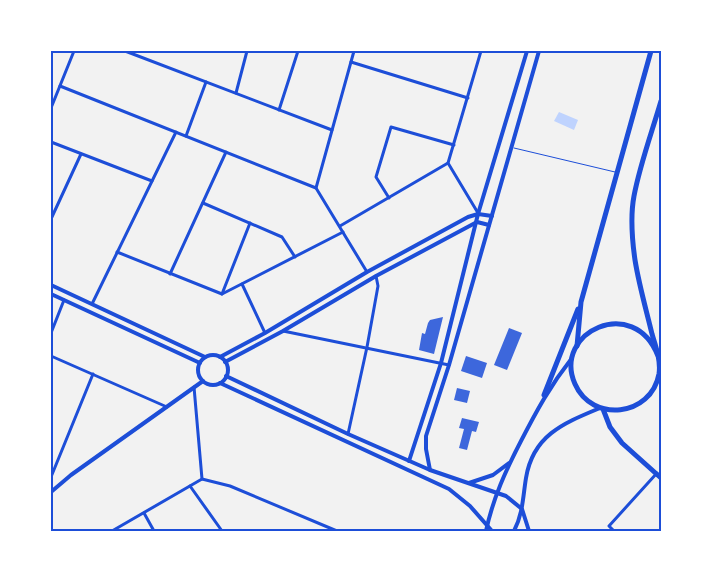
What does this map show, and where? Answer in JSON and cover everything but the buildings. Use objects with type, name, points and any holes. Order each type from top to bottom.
[{"type":"highway","points":[[544,395],[581,302],[650,51]]},
{"type":"highway","points":[[658,356],[649,339],[638,330],[625,324],[611,323],[597,327],[585,335],[577,346],[572,358],[574,383],[580,394],[589,402],[602,409],[621,410],[638,405],[651,392],[660,378],[658,356],[636,266],[631,220],[634,195],[661,101]]},
{"type":"highway","points":[[577,346],[581,302]]},
{"type":"highway","points":[[602,409],[610,427],[622,443],[659,475]]},
{"type":"street","points":[[51,108],[74,51]]},
{"type":"street","points":[[125,51],[332,130]]},
{"type":"street","points":[[236,93],[247,51]]},
{"type":"street","points":[[280,110],[298,51]]},
{"type":"street","points":[[316,188],[354,51]]},
{"type":"street","points":[[340,226],[448,163],[481,51]]},
{"type":"street","points":[[409,461],[441,363],[478,214],[527,51]]},
{"type":"street","points":[[430,470],[426,449],[426,436],[449,365],[539,51]]},
{"type":"street","points":[[351,62],[468,98]]},
{"type":"street","points":[[186,136],[206,82]]},
{"type":"street","points":[[60,86],[316,188],[367,272]]},
{"type":"street","points":[[389,198],[376,177],[391,127],[454,146]]},
{"type":"street","points":[[92,304],[176,132]]},
{"type":"street","points":[[51,142],[152,181]]},
{"type":"street","points":[[170,274],[226,152]]},
{"type":"street","points":[[51,219],[81,154]]},
{"type":"street","points":[[448,163],[478,214]]},
{"type":"street","points":[[203,203],[282,237],[295,257]]},
{"type":"street","points":[[220,357],[265,333],[367,272],[468,218],[478,214],[492,216]]},
{"type":"street","points":[[225,362],[283,332],[376,276],[477,222],[489,225]]},
{"type":"street","points":[[222,294],[250,223]]},
{"type":"street","points":[[117,252],[222,294],[343,232]]},
{"type":"street","points":[[348,434],[378,286],[376,276]]},
{"type":"street","points":[[242,284],[265,333]]},
{"type":"street","points":[[51,285],[205,357]]},
{"type":"street","points":[[51,294],[200,363]]},
{"type":"street","points":[[51,332],[64,300]]},
{"type":"street","points":[[283,332],[367,347],[449,365]]},
{"type":"street","points":[[220,383],[226,376],[228,369],[225,362],[220,357],[213,355],[205,357],[200,363],[198,370],[203,381],[210,384],[220,383],[449,489],[470,506],[487,528],[492,531]]},
{"type":"street","points":[[51,356],[167,407]]},
{"type":"street","points":[[487,528],[497,492],[544,395],[572,358]]},
{"type":"street","points":[[51,477],[93,374]]},
{"type":"street","points":[[226,376],[409,461],[506,496],[522,509],[529,531]]},
{"type":"street","points":[[51,492],[203,381]]},
{"type":"street","points":[[194,387],[202,479]]},
{"type":"street","points":[[514,531],[522,509],[528,467],[540,444],[561,425],[602,409]]},
{"type":"street","points":[[467,483],[493,475],[512,459]]},
{"type":"street","points":[[614,531],[609,526],[659,475]]},
{"type":"street","points":[[112,531],[202,479],[230,486],[337,531]]},
{"type":"street","points":[[190,486],[222,531]]},
{"type":"street","points":[[144,512],[154,531]]},
{"type":"lane","points":[[511,147],[618,173]]},
{"type":"water","points":[[559,112],[578,120],[574,130],[554,121]]}]
